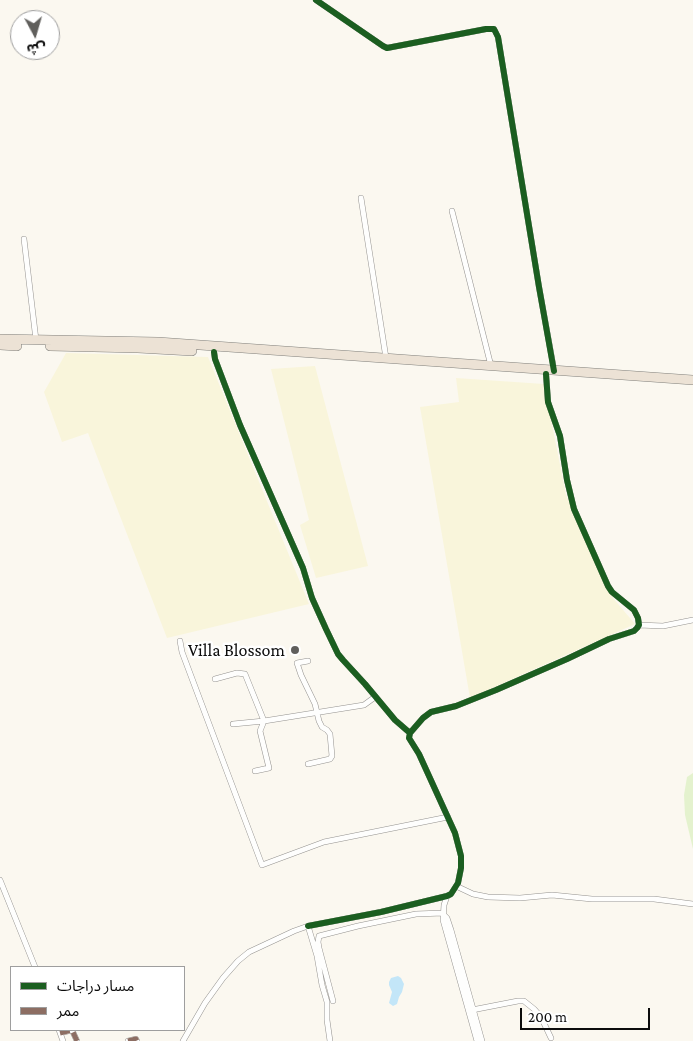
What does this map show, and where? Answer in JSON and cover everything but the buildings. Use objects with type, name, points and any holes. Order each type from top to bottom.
[{"type":"highway","points":[[0,339],[158,342],[491,366],[693,385]]},
{"type":"highway","points":[[0,345],[138,348],[693,380]]},
{"type":"street","points":[[183,1041],[205,1003],[238,961],[249,952],[308,926],[422,903],[451,894],[460,876],[461,856],[455,832],[419,754],[409,738],[410,733],[423,718],[431,712],[456,706],[496,690],[608,639],[634,631],[639,625],[634,610],[612,592],[608,586],[574,509],[560,436],[547,397],[550,372],[539,287],[498,37],[494,29],[387,48],[316,0]]},
{"type":"street","points":[[361,198],[386,358]]},
{"type":"street","points":[[452,212],[491,366]]},
{"type":"street","points":[[24,239],[36,340]]},
{"type":"street","points":[[214,352],[240,425],[303,568],[312,598],[338,654],[395,720],[410,733]]},
{"type":"street","points":[[639,625],[663,626],[693,620]]},
{"type":"street","points":[[180,641],[182,652],[262,865],[324,842],[448,817]]},
{"type":"street","points":[[308,661],[297,663],[315,704],[322,727],[330,734],[332,756],[330,759],[308,764]]},
{"type":"street","points":[[215,679],[237,672],[245,674],[264,721],[260,731],[270,768],[255,771]]},
{"type":"street","points":[[232,724],[264,721],[364,705],[375,697]]},
{"type":"street","points":[[0,880],[35,966]]},
{"type":"street","points":[[456,886],[474,894],[488,897],[520,898],[552,895],[654,900],[693,904]]},
{"type":"street","points":[[443,914],[446,896]]},
{"type":"street","points":[[333,1001],[318,942],[319,936],[416,914],[443,914],[447,917],[451,930],[477,1041]]},
{"type":"street","points":[[308,926],[317,956],[326,1002],[330,1041]]},
{"type":"street","points":[[471,1010],[524,1001],[541,1017],[551,1038]]},
{"type":"street","points":[[471,1010],[482,1041]]},
{"type":"street","points":[[60,1031],[63,1041]]},
{"type":"street","points":[[128,1041],[136,1039],[137,1041]]},
{"type":"shaded area","points":[[66,353],[208,357],[309,604],[167,638],[88,433],[62,442],[44,392]]},
{"type":"shaded area","points":[[315,366],[368,566],[316,578],[300,525],[309,520],[271,369]]},
{"type":"shaded area","points":[[456,378],[544,384],[566,495],[613,598],[635,624],[470,698],[420,407],[459,402]]},
{"type":"green space","points":[[693,773],[693,849],[685,815],[684,795],[687,777]]},
{"type":"water","points":[[398,976],[404,984],[397,1004],[393,1006],[389,1003],[392,992],[389,982],[391,978]]},
{"type":"marked path","points":[[60,1033],[68,1031]]},
{"type":"marked path","points":[[72,1031],[77,1041]]},
{"type":"marked path","points":[[128,1041],[136,1039],[137,1041]]},
{"type":"cycle path","points":[[316,0],[387,48],[494,29],[498,37],[554,371]]},
{"type":"cycle path","points":[[214,352],[240,425],[303,568],[312,598],[338,654],[395,720],[410,733],[409,738],[419,754],[455,833],[461,856],[458,883],[451,894],[447,896],[381,912],[308,926]]},
{"type":"cycle path","points":[[410,733],[431,712],[456,706],[496,690],[609,639],[634,631],[639,625],[634,610],[612,592],[608,586],[574,509],[560,436],[548,402],[546,374]]},
{"type":"place","name":"Villa Blossom","points":[[295,650]]}]
